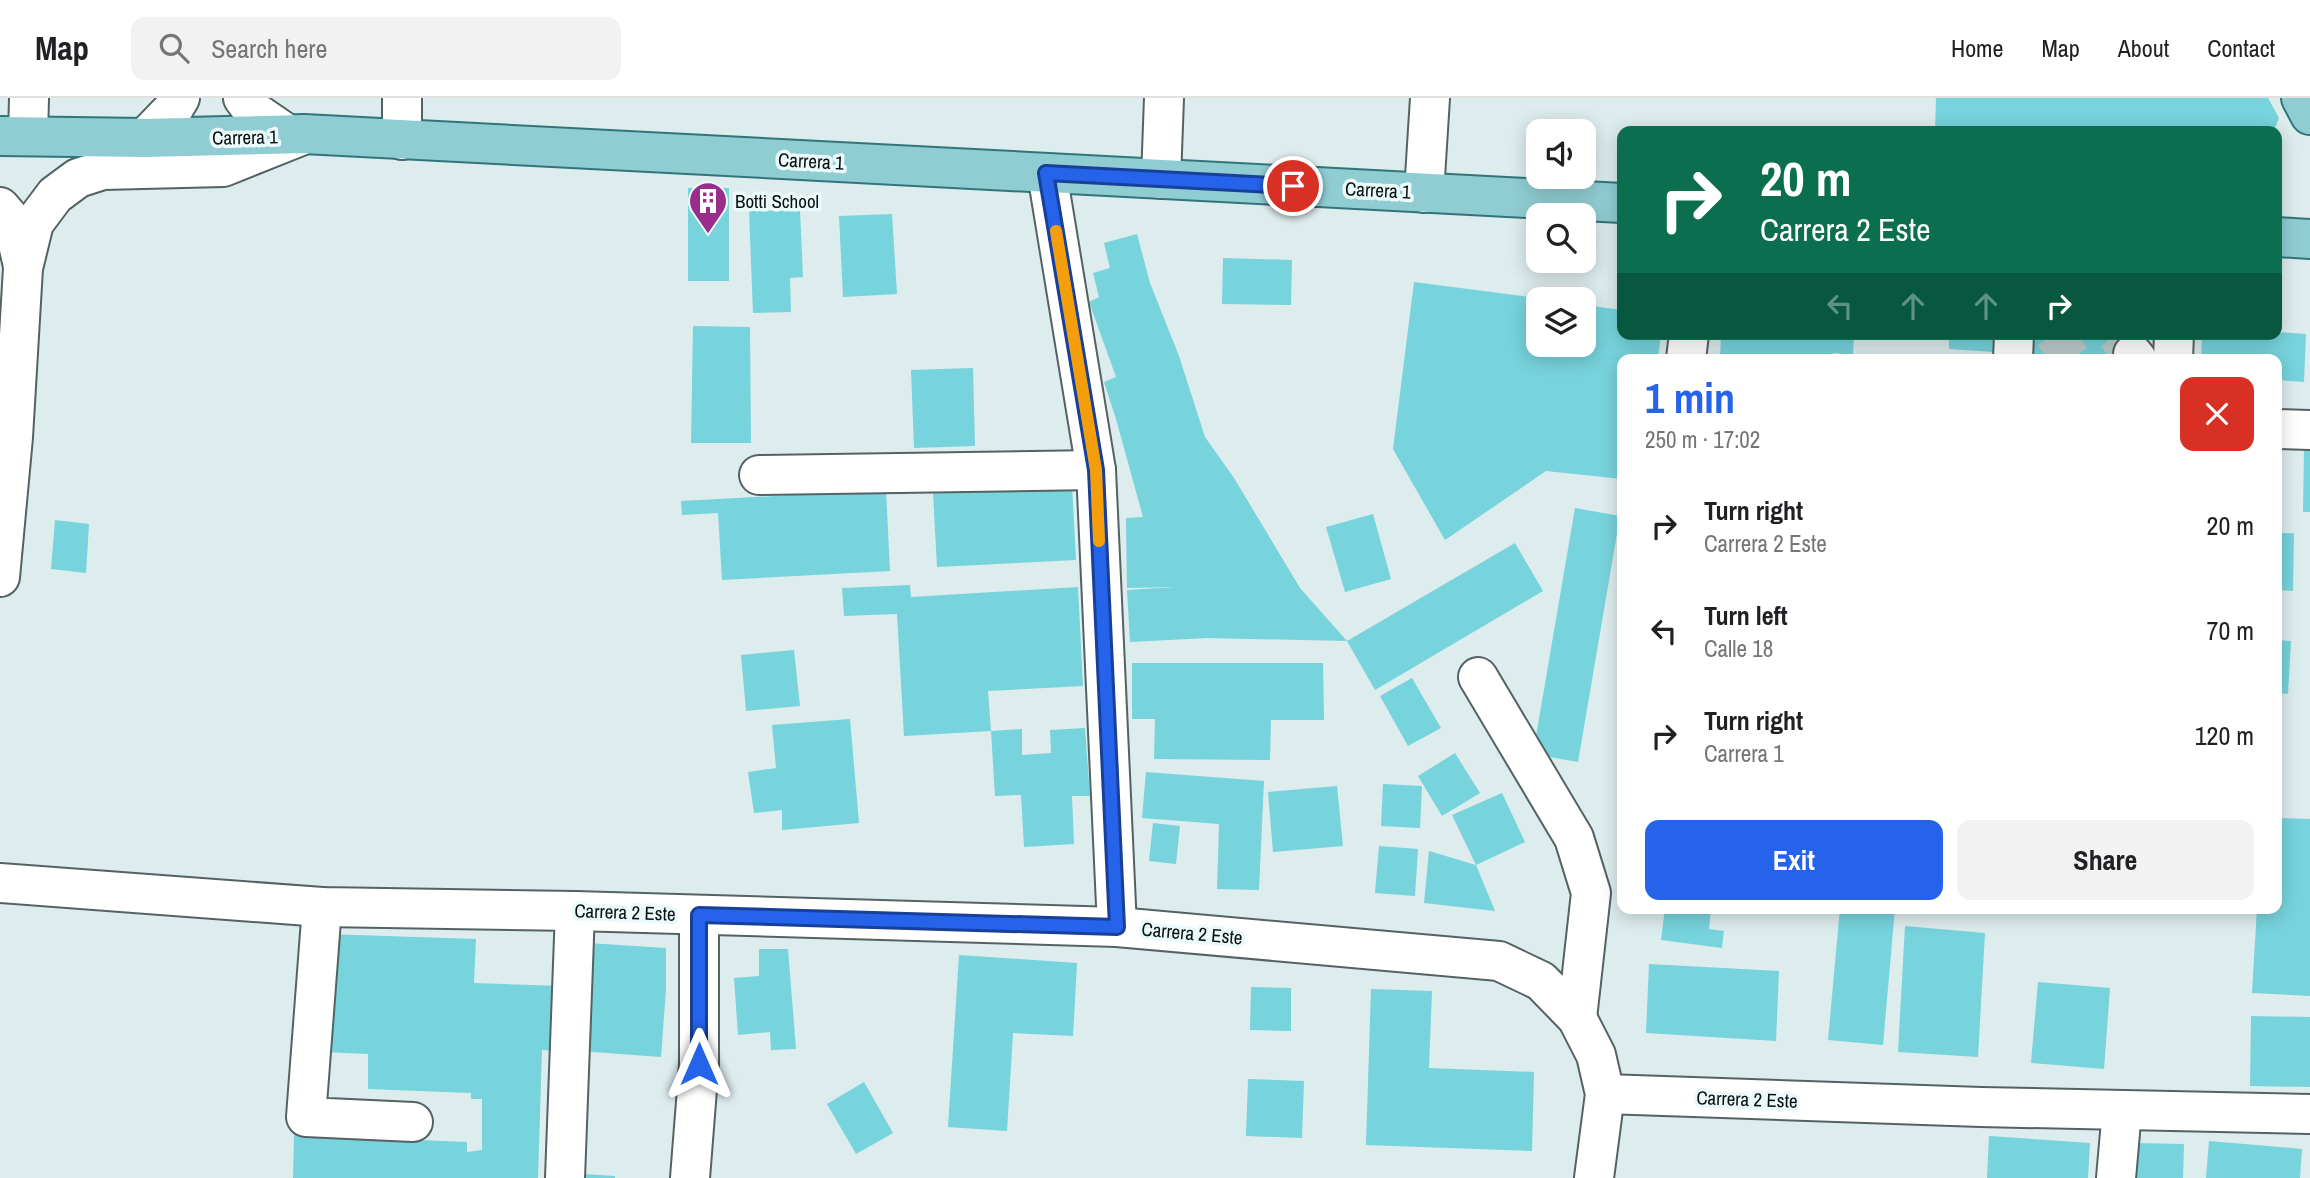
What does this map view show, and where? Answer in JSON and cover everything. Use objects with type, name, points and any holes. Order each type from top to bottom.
[{"type":"main road","points":[[2301,98],[2310,115]]},
{"type":"main road","name":"Carrera 1","points":[[14,136],[145,138],[297,135],[402,139],[1617,203]]},
{"type":"main road","points":[[2282,237],[2310,239]]},
{"type":"street","points":[[14,136],[29,98]]},
{"type":"street","points":[[145,138],[180,98]]},
{"type":"street","points":[[243,98],[252,110],[297,135]]},
{"type":"street","points":[[402,98],[402,139]]},
{"type":"street","points":[[1161,179],[1164,98]]},
{"type":"street","points":[[1424,192],[1430,98]]},
{"type":"street","points":[[16,289],[34,223],[55,195],[79,178],[103,170],[223,167],[297,135]]},
{"type":"street","points":[[1046,173],[1096,470],[1117,927]]},
{"type":"street","points":[[0,207],[13,222],[16,289],[0,577]]},
{"type":"street","points":[[2282,429],[2310,430]]},
{"type":"street","points":[[759,475],[1096,470]]},
{"type":"street","points":[[1478,677],[1574,838],[1591,893],[1577,1018]]},
{"type":"street","name":"Carrera 2 Este","points":[[0,883],[322,907],[575,911],[1117,927],[1499,961],[1541,981],[1577,1018],[1596,1055],[1605,1094],[2310,1114]]},
{"type":"street","points":[[322,907],[306,1118],[413,1122]]},
{"type":"street","points":[[565,1178],[575,911]]},
{"type":"street","points":[[691,1178],[699,1064],[699,915]]},
{"type":"street","points":[[1594,1178],[1605,1094]]},
{"type":"street","points":[[2116,1178],[2122,1110]]},
{"type":"building","points":[[1936,98],[2268,98],[2279,118],[2276,126],[1935,126]]},
{"type":"building","name":"Botti School","points":[[688,188],[729,188],[729,281],[688,281]]},
{"type":"building","points":[[800,210],[803,277],[790,278],[791,312],[753,313],[749,211]]},
{"type":"building","points":[[892,214],[897,294],[843,297],[839,216]]},
{"type":"building","points":[[1137,234],[1150,283],[1179,356],[1205,437],[1234,478],[1300,588],[1347,641],[1208,638],[1130,642],[1127,590],[1175,587],[1127,588],[1126,518],[1143,517],[1104,382],[1116,377],[1089,302],[1099,297],[1093,273],[1110,268],[1104,243]]},
{"type":"building","points":[[1223,258],[1292,260],[1291,305],[1222,304]]},
{"type":"building","points":[[1414,282],[1526,296],[1526,357],[1596,357],[1596,307],[1617,309],[1617,340],[1660,340],[1659,354],[1617,354],[1617,478],[1546,471],[1445,540],[1393,449]]},
{"type":"building","points":[[693,326],[750,327],[751,443],[691,443]]},
{"type":"building","points":[[2282,332],[2306,334],[2304,382],[2282,380],[2282,354],[2201,354],[2202,340],[2282,340]]},
{"type":"building","points":[[1721,340],[1854,340],[1853,354],[1720,354]]},
{"type":"building","points":[[1949,340],[1994,340],[1993,352],[1949,349]]},
{"type":"building","points":[[2022,340],[2134,340],[2133,354],[2021,354]]},
{"type":"building","points":[[973,368],[975,446],[914,448],[911,370]]},
{"type":"building","points":[[2304,448],[2310,448],[2310,512],[2303,512]]},
{"type":"building","points":[[1072,485],[1076,560],[937,567],[933,493]]},
{"type":"building","points":[[886,490],[890,571],[722,580],[718,513],[682,515],[681,501]]},
{"type":"building","points":[[1575,508],[1617,515],[1617,534],[1578,762],[1533,754]]},
{"type":"building","points":[[1373,514],[1391,579],[1345,592],[1326,527]]},
{"type":"building","points":[[55,520],[89,524],[86,573],[51,569]]},
{"type":"building","points":[[2282,533],[2294,533],[2293,591],[2282,590]]},
{"type":"building","points":[[1515,543],[1543,591],[1375,690],[1347,641]]},
{"type":"building","points":[[910,585],[911,597],[1078,587],[1083,686],[988,691],[991,731],[904,736],[897,614],[844,616],[842,588]]},
{"type":"building","points":[[2282,640],[2291,641],[2288,694],[2282,693]]},
{"type":"building","points":[[794,650],[800,706],[746,711],[741,655]]},
{"type":"building","points":[[1132,663],[1323,663],[1324,720],[1271,720],[1270,760],[1154,759],[1155,719],[1132,719]]},
{"type":"building","points":[[1412,678],[1441,728],[1408,746],[1380,696]]},
{"type":"building","points":[[850,719],[859,823],[782,830],[782,810],[754,813],[748,772],[776,768],[772,725]]},
{"type":"building","points":[[1085,728],[1090,796],[1072,796],[1074,844],[1024,847],[1021,795],[995,796],[991,731],[1022,729],[1022,755],[1051,753],[1050,730]]},
{"type":"building","points":[[1455,753],[1480,793],[1442,816],[1418,776]]},
{"type":"building","points":[[1146,772],[1264,781],[1259,890],[1217,889],[1219,824],[1142,818]]},
{"type":"building","points":[[1383,784],[1422,786],[1420,828],[1381,826]]},
{"type":"building","points":[[1337,786],[1343,846],[1273,852],[1268,792]]},
{"type":"building","points":[[1502,793],[1525,842],[1476,865],[1452,815]]},
{"type":"building","points":[[2282,818],[2310,819],[2310,996],[2252,993],[2257,914],[2282,914]]},
{"type":"building","points":[[1153,823],[1180,826],[1176,864],[1149,861]]},
{"type":"building","points":[[1379,846],[1418,849],[1415,896],[1375,893]]},
{"type":"building","points":[[1429,851],[1476,865],[1495,911],[1424,903]]},
{"type":"building","points":[[1664,914],[1710,914],[1709,929],[1724,931],[1722,948],[1661,940]]},
{"type":"building","points":[[1839,914],[1894,914],[1883,1045],[1828,1040]]},
{"type":"building","points":[[1905,926],[1985,933],[1978,1057],[1898,1052]]},
{"type":"building","points":[[326,934],[476,939],[474,983],[562,986],[560,1051],[542,1050],[538,1178],[293,1178],[294,1135],[467,1142],[467,1152],[482,1150],[482,1099],[471,1099],[471,1093],[368,1089],[368,1054],[322,1052]]},
{"type":"building","points":[[588,943],[666,948],[661,1057],[580,1051]]},
{"type":"building","points":[[759,949],[788,949],[796,1049],[771,1050],[770,1032],[738,1035],[734,978],[759,976]]},
{"type":"building","points":[[959,955],[1077,963],[1073,1036],[1013,1033],[1007,1131],[948,1127]]},
{"type":"building","points":[[1649,964],[1779,971],[1776,1041],[1646,1033]]},
{"type":"building","points":[[2038,982],[2110,988],[2104,1069],[2031,1063]]},
{"type":"building","points":[[1251,987],[1291,988],[1291,1031],[1250,1030]]},
{"type":"building","points":[[1371,989],[1432,991],[1429,1068],[1534,1072],[1532,1151],[1366,1145]]},
{"type":"building","points":[[2251,1016],[2310,1017],[2310,1087],[2250,1086]]},
{"type":"building","points":[[1248,1079],[1304,1081],[1302,1138],[1246,1136]]},
{"type":"building","points":[[864,1082],[893,1133],[856,1154],[827,1104]]},
{"type":"building","points":[[1989,1136],[2090,1143],[2088,1178],[1987,1178]]},
{"type":"building","points":[[2209,1141],[2302,1149],[2300,1178],[2206,1178]]},
{"type":"building","points":[[2132,1143],[2184,1144],[2183,1178],[2131,1178]]},
{"type":"building","points":[[583,1174],[615,1176],[615,1178],[582,1178]]},
{"type":"tunnel","points":[[2058,340],[2068,354]]},
{"type":"tunnel","points":[[2120,340],[2133,354]]},
{"type":"slow traffic","points":[[1056,231],[1096,470],[1099,541]]},
{"type":"place","name":"Botti School","points":[[708,235]]},
{"type":"route","points":[[699,1064],[699,915],[1117,927],[1096,470],[1046,173],[1293,186]]}]
